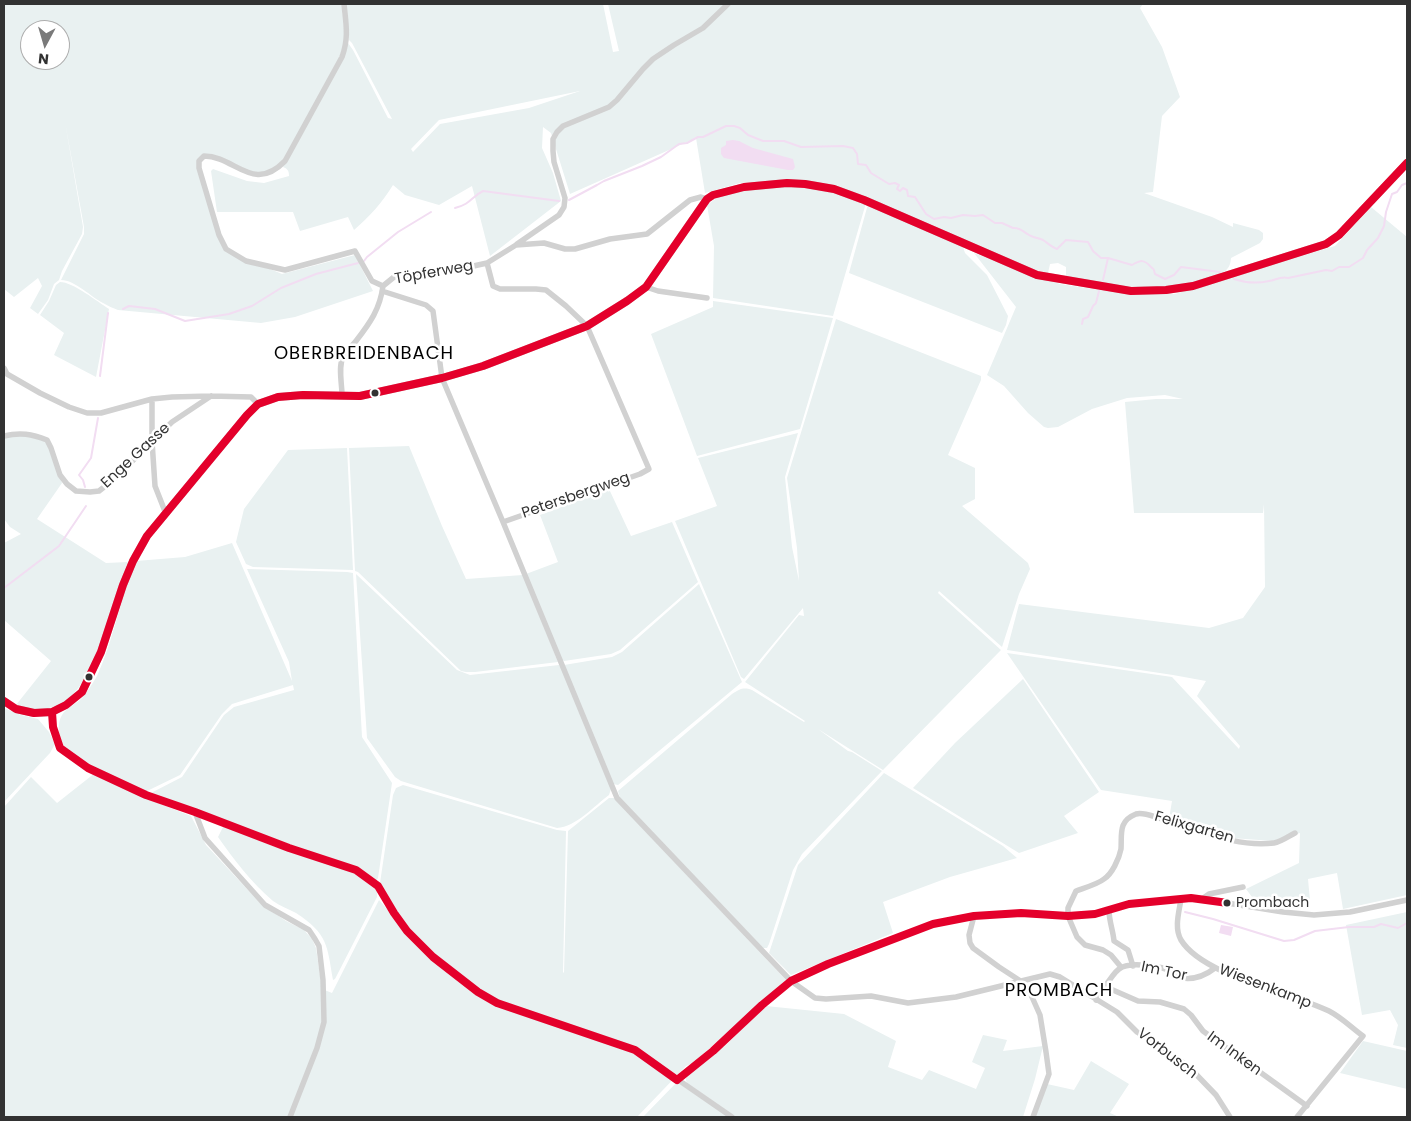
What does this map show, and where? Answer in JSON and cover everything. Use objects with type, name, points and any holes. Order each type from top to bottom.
[{"type":"street","points":[[344,4],[348,36],[342,57],[285,162],[277,170],[257,175],[210,156],[204,156],[199,160],[199,168],[219,235],[226,249],[246,261],[285,270],[356,251],[372,281],[383,288]]},
{"type":"street","points":[[516,245],[559,215],[564,207],[565,198],[554,162],[553,139],[557,132],[563,126],[609,107],[618,100],[653,59],[703,28],[728,4]]},
{"type":"street","points":[[4,702],[16,709],[34,713],[52,712],[66,705],[82,692],[107,638],[123,585],[133,561],[147,536],[258,404],[278,397],[303,395],[360,396],[442,378],[483,366],[587,326],[628,301],[646,287],[707,199],[713,195],[744,186],[778,184],[805,184],[834,189],[864,200],[1036,275],[1131,291],[1166,290],[1193,286],[1326,244],[1339,235],[1407,163]]},
{"type":"street","name":"Töpferweg","points":[[342,395],[341,367],[343,357],[375,314],[383,288],[394,277],[487,264],[516,245],[544,243],[565,249],[575,249],[610,239],[647,234],[690,200],[701,197],[707,199]]},
{"type":"street","points":[[487,264],[493,286],[500,290],[536,288],[546,290],[587,326]]},
{"type":"street","points":[[646,287],[707,298]]},
{"type":"street","name":"Petersbergweg","points":[[383,288],[426,305],[433,311],[442,378],[503,522],[640,474],[649,469],[587,326]]},
{"type":"street","points":[[4,368],[7,374],[40,392],[87,413],[101,413],[152,399],[172,397],[251,397],[258,404]]},
{"type":"street","name":"Enge Gasse","points":[[4,436],[16,433],[47,440],[60,475],[67,484],[76,491],[90,492],[98,490],[112,480],[172,422],[211,396]]},
{"type":"street","points":[[152,399],[155,486],[166,514]]},
{"type":"street","name":"Vorbusch","points":[[503,522],[617,798],[791,981],[815,998],[871,996],[908,1003],[956,997],[1050,974],[1060,977],[1117,1012],[1137,1032],[1190,1068],[1216,1095],[1230,1117]]},
{"type":"street","points":[[52,712],[53,726],[60,748],[88,768],[146,795],[289,848],[356,870],[378,886],[403,925],[427,950],[485,997],[496,1003],[635,1050],[732,1117]]},
{"type":"street","points":[[195,812],[205,838],[265,905],[309,930],[318,946],[323,980],[324,1022],[317,1048],[290,1117]]},
{"type":"street","name":"Felixgarten","points":[[1068,916],[1068,908],[1076,891],[1104,880],[1112,870],[1120,851],[1121,832],[1126,820],[1138,813],[1170,820],[1215,836],[1245,843],[1276,843],[1295,833]]},
{"type":"street","points":[[1202,899],[1210,894],[1243,887]]},
{"type":"street","points":[[677,1080],[791,981],[828,964],[933,924],[974,916],[1021,913],[1068,916],[1095,914],[1129,904],[1181,899],[1202,899],[1314,915],[1350,912],[1407,900]]},
{"type":"street","name":"Wiesenkamp","points":[[1181,899],[1177,928],[1180,939],[1190,951],[1215,968],[1330,1012],[1363,1036],[1307,1106]]},
{"type":"street","points":[[1109,910],[1114,941],[1128,950],[1133,966]]},
{"type":"street","points":[[974,916],[969,934],[970,943],[973,948],[1022,982],[1032,997],[1040,1015],[1049,1074],[1033,1117]]},
{"type":"street","points":[[1068,916],[1077,937],[1085,945],[1111,954],[1121,967]]},
{"type":"street","name":"Im Tor","points":[[1096,1000],[1113,975],[1121,967],[1145,965],[1172,971],[1181,978],[1196,978],[1215,968]]},
{"type":"street","name":"Im Inken","points":[[1106,987],[1138,1001],[1173,1004],[1184,1009],[1191,1014],[1203,1032],[1307,1106]]},
{"type":"street","points":[[1297,1117],[1307,1106]]},
{"type":"shaded area","points":[[4,4],[342,4],[345,41],[339,58],[284,161],[277,169],[259,174],[203,156],[198,168],[227,251],[282,274],[355,255],[373,291],[295,317],[261,323],[118,310],[72,283],[61,280],[84,234],[84,227],[65,122],[83,227],[82,234],[59,280],[54,284],[48,300],[38,314],[30,308],[42,286],[38,278],[14,297],[4,289]]},
{"type":"shaded area","points":[[346,4],[603,4],[613,52],[619,51],[608,4],[1143,4],[1140,8],[1162,47],[1180,97],[1162,116],[1153,192],[1144,193],[1212,217],[1233,227],[1233,223],[1259,230],[1263,233],[1263,239],[1260,243],[1231,258],[1229,266],[1225,271],[1193,283],[1157,287],[1121,286],[1066,277],[1066,267],[1058,263],[1050,264],[1048,273],[1028,268],[859,194],[774,181],[740,183],[705,193],[696,138],[570,194],[551,133],[543,127],[542,148],[553,173],[561,201],[490,256],[472,186],[439,205],[405,195],[393,185],[375,209],[354,230],[348,217],[300,231],[293,212],[217,212],[211,171],[213,169],[247,181],[264,183],[289,176],[288,170],[283,167],[344,56],[348,43],[388,118],[392,119],[349,40]],"holes":[[[580,91],[529,108],[440,124],[413,152],[411,149],[439,120]]]},
{"type":"shaded area","points":[[733,140],[753,148],[793,159],[795,167],[793,170],[788,170],[724,158],[721,154],[721,148],[726,145],[726,141]]},
{"type":"shaded area","points":[[760,187],[798,187],[835,193],[866,203],[833,316],[713,298],[714,246],[707,205],[718,197]]},
{"type":"shaded area","points":[[868,204],[963,247],[965,253],[987,275],[1008,316],[1002,333],[849,273]]},
{"type":"shaded area","points":[[1371,207],[1407,237],[1407,895],[1343,909],[1337,873],[1308,879],[1310,901],[1252,897],[1246,889],[1299,863],[1300,833],[1273,841],[1231,838],[1169,819],[1172,801],[1101,790],[1007,653],[1172,677],[1239,749],[1240,746],[1197,696],[1206,681],[1007,650],[1019,604],[1209,628],[1243,618],[1265,587],[1264,504],[1263,513],[1134,513],[1125,402],[1183,399],[1165,395],[1127,398],[1092,409],[1058,427],[1044,427],[1028,413],[1004,386],[987,375],[1016,307],[974,253],[1060,284],[1126,294],[1175,294],[1335,246]]},
{"type":"shaded area","points":[[60,282],[72,285],[109,309],[96,377],[54,355],[64,333],[40,315],[56,285]]},
{"type":"shaded area","points":[[713,301],[833,318],[800,429],[697,456],[651,334],[713,307]]},
{"type":"shaded area","points":[[836,319],[981,376],[981,380],[948,455],[975,468],[975,499],[962,506],[1028,563],[1030,569],[1019,594],[1002,647],[939,591],[938,593],[1001,650],[883,770],[818,729],[848,751],[882,771],[802,854],[793,870],[769,944],[767,948],[763,948],[620,798],[618,791],[739,690],[752,690],[805,721],[745,682],[799,615],[804,616],[803,608],[744,679],[741,677],[675,521],[717,506],[698,458],[798,433],[785,477],[792,547],[799,581],[797,548],[787,478]]},
{"type":"shaded area","points":[[16,435],[35,436],[47,443],[62,483],[37,519],[106,563],[128,562],[100,643],[81,684],[62,703],[40,709],[16,705],[51,661],[4,620],[4,543],[21,534],[10,527],[4,519],[4,438]]},
{"type":"shaded area","points":[[409,446],[466,579],[523,575],[558,662],[475,672],[461,671],[355,571],[349,448]]},
{"type":"shaded area","points":[[347,448],[353,570],[253,567],[246,564],[236,542],[244,509],[288,450]]},
{"type":"shaded area","points":[[609,489],[631,536],[672,522],[698,582],[620,650],[611,654],[564,661],[561,659],[526,574],[558,562],[540,515]]},
{"type":"shaded area","points":[[232,543],[292,681],[289,662],[247,569],[353,573],[362,737],[392,783],[376,881],[350,865],[292,847],[292,845],[151,793],[182,777],[224,715],[234,707],[294,690],[293,685],[232,704],[222,714],[180,775],[145,792],[77,757],[61,742],[60,718],[66,710],[82,698],[97,676],[136,561],[185,557]]},
{"type":"shaded area","points":[[356,574],[457,670],[470,675],[559,665],[611,789],[609,795],[578,820],[564,827],[557,828],[401,781],[395,777],[367,738]]},
{"type":"shaded area","points":[[699,584],[742,682],[618,785],[613,784],[564,665],[612,657],[622,652]]},
{"type":"shaded area","points":[[1023,679],[1099,792],[1064,816],[1078,833],[1019,853],[913,788],[955,743]]},
{"type":"shaded area","points":[[4,708],[38,719],[49,732],[55,744],[50,753],[4,802]]},
{"type":"shaded area","points":[[95,773],[140,796],[191,816],[206,845],[260,903],[286,921],[304,930],[312,939],[316,948],[322,989],[332,993],[379,900],[416,942],[418,940],[399,917],[380,883],[393,795],[396,788],[403,785],[566,831],[564,973],[568,831],[609,798],[614,798],[786,980],[693,1063],[686,1066],[637,1117],[4,1117],[4,807],[31,777],[57,803]]},
{"type":"shaded area","points":[[884,773],[1003,846],[1017,858],[950,877],[883,902],[893,933],[791,975],[769,953],[798,865]]},
{"type":"shaded area","points":[[224,825],[270,845],[354,872],[377,890],[377,897],[335,979],[333,980],[327,949],[320,934],[307,920],[273,901],[250,878],[218,837]]},
{"type":"shaded area","points":[[1407,912],[1407,1048],[1393,1045],[1398,1025],[1390,1010],[1362,1015],[1346,925]]},
{"type":"shaded area","points":[[1221,925],[1233,927],[1231,936],[1219,933]]},
{"type":"shaded area","points":[[766,1006],[844,1014],[896,1041],[888,1067],[922,1080],[929,1070],[976,1089],[985,1068],[972,1062],[983,1035],[1007,1040],[1003,1051],[1043,1046],[1023,1117],[736,1117],[688,1084],[686,1078],[689,1073],[727,1044]]},
{"type":"shaded area","points":[[1363,1041],[1407,1051],[1407,1089],[1340,1073]]},
{"type":"shaded area","points":[[1091,1061],[1129,1084],[1110,1113],[1119,1117],[1035,1117],[1047,1084],[1074,1090]]},
{"type":"shaded area","points":[[677,1082],[729,1117],[643,1117]]},
{"type":"waterway","points":[[569,200],[604,181],[661,157],[679,144],[703,137],[726,126],[734,126],[740,128],[748,135],[763,141],[784,141],[801,147],[843,146],[853,148],[857,154],[858,164],[866,165],[871,173],[889,184],[895,183],[899,185],[897,189],[900,191],[903,188],[907,190],[908,196],[915,197],[926,214],[934,219],[963,215],[983,215],[995,223],[1002,223],[1020,229],[1057,249],[1066,240],[1088,242],[1093,251],[1101,258],[1108,258],[1132,265],[1140,261],[1144,262],[1154,269],[1155,274],[1165,279],[1174,275],[1181,267],[1220,272]]},
{"type":"waterway","points":[[1234,279],[1260,283],[1326,270],[1332,271],[1339,267],[1349,267],[1363,258],[1367,250],[1378,238],[1384,226],[1392,194],[1407,183]]},
{"type":"waterway","points":[[455,208],[468,202],[483,191],[559,201]]},
{"type":"waterway","points":[[364,261],[398,232],[431,212]]},
{"type":"waterway","points":[[1103,280],[1108,258]]},
{"type":"waterway","points":[[123,309],[129,306],[155,309],[185,321],[229,314],[252,306],[281,288],[316,274],[358,263]]},
{"type":"waterway","points":[[1082,324],[1083,319],[1088,317],[1096,303],[1099,291]]},
{"type":"waterway","points":[[100,376],[108,313]]},
{"type":"waterway","points":[[85,487],[79,475],[91,458],[98,418]]},
{"type":"waterway","points":[[4,588],[59,546],[86,506]]},
{"type":"waterway","points":[[1185,912],[1284,941],[1294,940],[1315,931],[1349,927],[1374,927],[1381,924],[1398,928],[1407,923]]},
{"type":"transit line","points":[[4,701],[16,709],[34,713],[52,712],[66,705],[82,692],[101,652],[123,585],[133,561],[147,536],[258,404],[278,397],[303,395],[360,396],[442,378],[483,366],[587,326],[646,287],[707,199],[713,195],[744,187],[787,183],[834,189],[864,200],[1037,275],[1131,291],[1166,290],[1193,286],[1326,244],[1339,235],[1407,163]]},
{"type":"transit line","points":[[52,712],[53,727],[60,748],[88,768],[146,795],[289,848],[356,870],[378,886],[407,931],[433,957],[478,992],[497,1003],[635,1050],[677,1080]]},
{"type":"transit line","points":[[677,1080],[713,1051],[762,1005],[791,981],[828,964],[933,924],[974,916],[1021,913],[1068,916],[1095,914],[1129,904],[1191,898],[1228,903]]},
{"type":"place","name":"Prombach","points":[[1227,903]]},
{"type":"district","name":"OBERBREIDENBACH","points":[[364,354]]},
{"type":"district","name":"PROMBACH","points":[[1059,991]]}]
